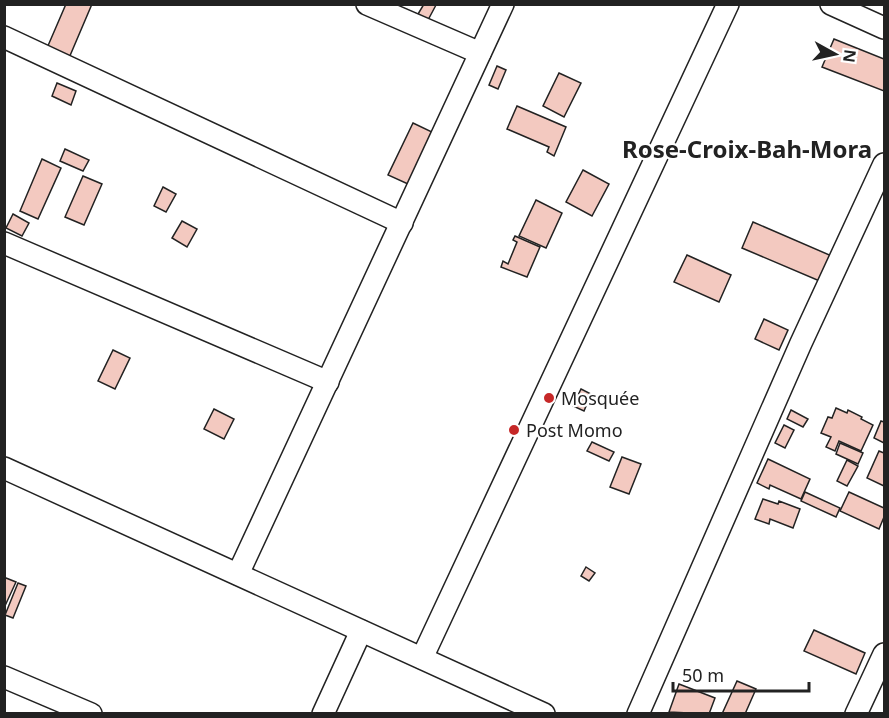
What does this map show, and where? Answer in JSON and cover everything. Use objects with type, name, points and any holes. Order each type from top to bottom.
[{"type":"street","points":[[368,4],[480,53]]},
{"type":"street","points":[[238,574],[503,4]]},
{"type":"street","points":[[422,658],[728,4]]},
{"type":"street","points":[[831,4],[885,28]]},
{"type":"street","points":[[4,37],[402,223]]},
{"type":"street","points":[[638,714],[801,343],[885,164]]},
{"type":"street","points":[[4,243],[328,382]]},
{"type":"street","points":[[4,468],[544,714]]},
{"type":"street","points":[[323,714],[361,631]]},
{"type":"street","points":[[856,714],[885,654]]},
{"type":"street","points":[[4,677],[91,714]]},
{"type":"building","points":[[66,4],[92,4],[69,58],[47,48]]},
{"type":"building","points":[[424,4],[436,5],[428,20],[418,14]]},
{"type":"building","points":[[834,39],[884,59],[884,91],[822,67]]},
{"type":"building","points":[[497,66],[506,70],[498,89],[489,85]]},
{"type":"building","points":[[559,73],[581,83],[564,117],[543,106]]},
{"type":"building","points":[[57,83],[76,91],[71,105],[52,96]]},
{"type":"building","points":[[517,106],[566,127],[554,156],[547,152],[549,147],[507,129]]},
{"type":"building","points":[[413,123],[432,132],[408,184],[388,175]]},
{"type":"building","points":[[65,149],[89,160],[83,171],[60,161]]},
{"type":"building","points":[[42,159],[61,168],[38,219],[20,211]]},
{"type":"building","points":[[583,170],[609,184],[592,216],[566,202]]},
{"type":"building","points":[[83,176],[102,184],[84,225],[65,217]]},
{"type":"building","points":[[163,187],[176,194],[166,212],[154,206]]},
{"type":"building","points":[[536,200],[562,213],[546,248],[519,236]]},
{"type":"building","points":[[13,214],[29,223],[22,236],[6,228]]},
{"type":"building","points":[[182,221],[197,229],[187,247],[172,238]]},
{"type":"building","points":[[753,222],[834,257],[822,282],[742,248]]},
{"type":"building","points":[[515,236],[540,247],[527,277],[501,267],[503,261],[508,264],[517,242],[513,240]]},
{"type":"building","points":[[687,255],[731,275],[719,302],[674,282]]},
{"type":"building","points":[[764,319],[788,330],[779,350],[755,339]]},
{"type":"building","points":[[113,350],[130,358],[115,389],[98,381]]},
{"type":"building","points":[[581,389],[591,394],[584,411],[573,406]]},
{"type":"building","points":[[836,408],[847,413],[848,410],[873,425],[861,451],[839,441],[835,451],[826,447],[831,437],[821,433],[828,417],[832,418]]},
{"type":"building","points":[[214,409],[234,419],[224,439],[204,429]]},
{"type":"building","points":[[791,410],[808,419],[803,427],[787,419]]},
{"type":"building","points":[[881,421],[884,422],[884,443],[874,438]]},
{"type":"building","points":[[784,425],[794,430],[785,448],[775,443]]},
{"type":"building","points":[[592,442],[614,452],[609,461],[587,451]]},
{"type":"building","points":[[840,443],[863,453],[858,464],[836,454]]},
{"type":"building","points":[[879,451],[884,453],[884,486],[867,478]]},
{"type":"building","points":[[622,457],[641,464],[629,494],[610,487]]},
{"type":"building","points":[[768,459],[810,479],[801,499],[770,485],[769,489],[757,483]]},
{"type":"building","points":[[847,460],[858,466],[847,486],[837,481]]},
{"type":"building","points":[[805,492],[840,508],[836,517],[801,501]]},
{"type":"building","points":[[849,492],[884,508],[884,517],[879,529],[840,511]]},
{"type":"building","points":[[763,499],[778,504],[779,501],[800,509],[793,528],[770,519],[769,524],[755,519]]},
{"type":"building","points":[[586,567],[595,573],[589,581],[581,576]]},
{"type":"building","points":[[6,578],[16,582],[4,608],[4,581]]},
{"type":"building","points":[[18,583],[26,586],[13,618],[5,615]]},
{"type":"building","points":[[814,630],[865,653],[856,674],[804,651]]},
{"type":"building","points":[[737,681],[756,689],[745,714],[722,714]]},
{"type":"building","points":[[679,684],[715,698],[709,714],[669,712]]},
{"type":"place","name":"Mosquée","points":[[549,398]]},
{"type":"place","name":"Post Momo","points":[[514,430]]},
{"type":"district","name":"Rose-Croix-Bah-Mora","points":[[747,148]]}]
